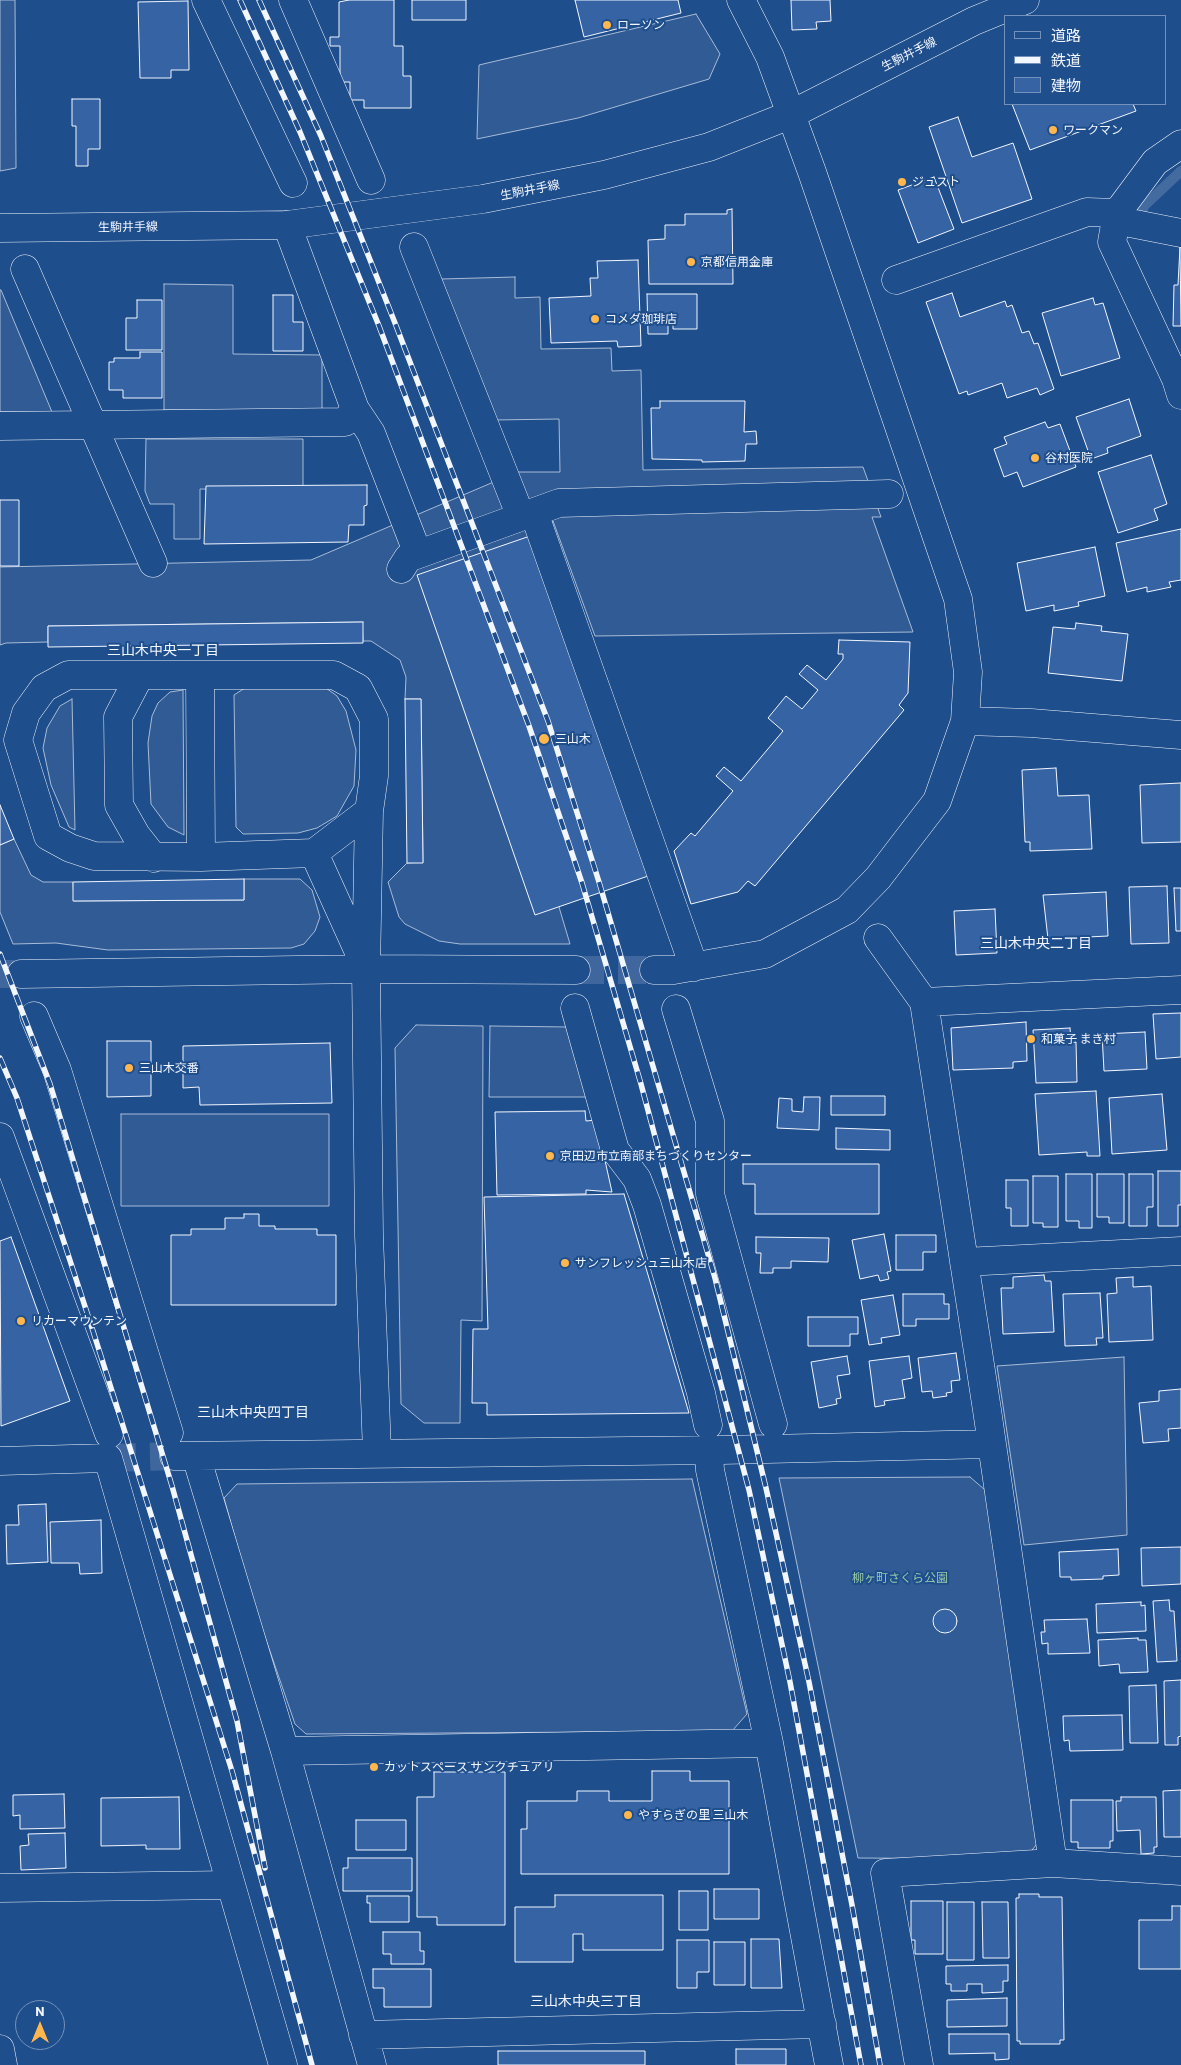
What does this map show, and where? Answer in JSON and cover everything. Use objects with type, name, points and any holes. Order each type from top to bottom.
[{"type":"street","points":[[206,0],[293,183]]},
{"type":"street","points":[[293,0],[371,180]]},
{"type":"street","points":[[654,970],[674,970],[765,954],[847,910],[878,878],[937,801],[965,721],[968,672],[958,598],[815,181],[770,58],[741,0]]},
{"type":"street","name":"生駒井手線","points":[[0,228],[287,225],[483,199],[604,175],[708,147],[790,115],[974,21],[1025,0]]},
{"type":"street","points":[[1181,144],[1155,162],[1112,242],[1176,379],[1181,395]]},
{"type":"street","points":[[896,280],[1087,212],[1124,218],[1170,231]]},
{"type":"street","points":[[287,225],[355,409],[371,433],[410,562],[559,503],[889,494]]},
{"type":"street","points":[[414,247],[528,515],[640,809],[694,966]]},
{"type":"street","points":[[25,268],[91,424],[153,563]]},
{"type":"street","points":[[0,426],[345,422],[355,409]]},
{"type":"street","points":[[369,811],[314,853],[154,858],[94,856],[70,848],[48,836],[18,740],[26,713],[44,688],[68,675],[334,675],[358,688],[374,719],[374,776],[369,811],[366,969],[369,1235],[377,1453]]},
{"type":"street","points":[[140,675],[118,717],[119,805],[136,835],[154,858]]},
{"type":"street","points":[[200,675],[201,857]]},
{"type":"street","points":[[965,721],[1031,723],[1181,735]]},
{"type":"street","points":[[314,853],[366,969]]},
{"type":"street","points":[[878,938],[924,1002],[992,1444],[1053,1863]]},
{"type":"street","points":[[21,974],[366,969],[576,970]]},
{"type":"street","points":[[924,1002],[1181,990]]},
{"type":"street","points":[[575,1008],[616,1150],[637,1179],[647,1205],[701,1392],[708,1438],[710,1470],[769,1743],[829,2065]]},
{"type":"street","points":[[676,1009],[710,1121],[710,1194],[772,1424]]},
{"type":"street","points":[[34,1016],[57,1070],[179,1448],[285,1751],[372,2065]]},
{"type":"street","points":[[0,1137],[109,1446],[282,2065]]},
{"type":"street","points":[[964,1262],[1181,1251]]},
{"type":"street","points":[[179,1448],[377,1453],[708,1438],[992,1444]]},
{"type":"street","points":[[0,1461],[109,1446]]},
{"type":"street","points":[[285,1751],[769,1743]]},
{"type":"street","points":[[919,2065],[885,1873],[1053,1863],[1181,1871]]},
{"type":"street","points":[[0,1888],[231,1885]]},
{"type":"street","points":[[363,2035],[822,2024]]},
{"type":"street","points":[[0,2049],[3,2065]]},
{"type":"shaded area","points":[[0,0],[15,0],[16,168],[0,171]]},
{"type":"shaded area","points":[[696,14],[720,54],[709,79],[578,118],[477,139],[479,65]]},
{"type":"shaded area","points":[[515,277],[515,298],[540,297],[541,349],[611,348],[612,371],[641,370],[643,470],[863,467],[881,517],[872,517],[913,632],[595,636],[553,521],[533,535],[559,907],[570,944],[460,944],[439,941],[405,924],[399,917],[388,882],[407,863],[423,862],[421,699],[405,699],[406,677],[400,660],[371,641],[363,641],[362,622],[48,626],[48,642],[6,643],[0,645],[0,567],[311,560],[517,472],[560,472],[559,419],[494,420],[441,279]]},
{"type":"shaded area","points":[[164,284],[233,285],[233,354],[322,355],[322,411],[164,410]]},
{"type":"shaded area","points":[[1,290],[52,412],[0,412]]},
{"type":"shaded area","points":[[146,439],[303,439],[303,490],[200,489],[200,539],[174,539],[174,504],[150,504],[145,491]]},
{"type":"shaded area","points":[[245,688],[326,688],[337,696],[346,711],[356,750],[354,786],[337,816],[317,828],[298,833],[243,834],[236,827],[234,695]]},
{"type":"shaded area","points":[[183,690],[184,835],[168,827],[151,804],[148,743],[152,716],[158,703],[170,692]]},
{"type":"shaded area","points":[[72,699],[75,830],[69,827],[51,785],[43,748],[47,728],[60,706]]},
{"type":"shaded area","points":[[14,839],[31,875],[43,882],[73,882],[74,901],[244,900],[244,879],[300,879],[312,890],[320,917],[315,931],[304,944],[291,948],[108,950],[56,943],[13,944],[0,912],[0,845]]},
{"type":"shaded area","points":[[416,1025],[483,1026],[482,1321],[461,1320],[460,1423],[424,1423],[401,1404],[395,1048]]},
{"type":"shaded area","points":[[490,1026],[569,1027],[590,1097],[489,1097]]},
{"type":"shaded area","points":[[121,1114],[329,1114],[329,1206],[121,1206]]},
{"type":"shaded area","points":[[1124,1357],[1127,1535],[1024,1545],[997,1366]]},
{"type":"shaded area","name":"柳ヶ町さくら公園","points":[[970,1477],[985,1490],[1040,1840],[1025,1859],[858,1858],[779,1478]]},
{"type":"shaded area","points":[[692,1479],[747,1714],[732,1731],[306,1734],[295,1724],[253,1602],[224,1498],[237,1484]]},
{"type":"building","points":[[349,0],[394,0],[394,46],[403,46],[403,76],[411,76],[411,108],[364,108],[364,100],[350,100],[350,82],[340,82],[340,46],[330,46],[330,37],[339,37],[339,2]]},
{"type":"building","points":[[412,0],[466,0],[466,20],[412,20]]},
{"type":"building","name":"ローソン","points":[[575,0],[678,0],[681,13],[584,37]]},
{"type":"building","points":[[791,0],[830,0],[831,21],[816,22],[817,29],[792,30]]},
{"type":"building","points":[[188,1],[189,70],[171,70],[171,78],[140,78],[138,2]]},
{"type":"building","points":[[72,99],[100,99],[100,149],[88,149],[88,166],[76,166],[76,126],[72,126]]},
{"type":"building","name":"ワークマン","points":[[1012,105],[1133,105],[1136,111],[1030,150]]},
{"type":"building","points":[[958,117],[972,157],[1013,143],[1032,199],[962,223],[929,127]]},
{"type":"building","points":[[934,177],[954,229],[918,243],[898,190]]},
{"type":"building","name":"京都信用金庫","points":[[732,209],[733,284],[649,284],[648,240],[665,239],[665,225],[685,225],[685,214],[727,214],[727,210]]},
{"type":"building","points":[[1180,247],[1181,326],[1173,326],[1174,285],[1178,285]]},
{"type":"building","name":"コメダ珈琲店","points":[[638,260],[641,346],[618,347],[617,341],[551,343],[549,298],[591,296],[590,278],[598,278],[597,261]]},
{"type":"building","points":[[952,293],[960,317],[1005,301],[1007,307],[1012,305],[1022,333],[1029,331],[1034,344],[1038,343],[1054,389],[1040,395],[1037,388],[1007,398],[1002,383],[968,395],[967,391],[959,394],[926,302]]},
{"type":"building","points":[[647,294],[697,294],[697,329],[673,329],[673,324],[668,324],[668,334],[648,334]]},
{"type":"building","points":[[273,295],[293,295],[293,322],[303,322],[303,351],[273,351]]},
{"type":"building","points":[[1093,298],[1095,305],[1103,303],[1120,358],[1061,376],[1042,313]]},
{"type":"building","points":[[137,300],[162,300],[162,350],[126,350],[126,318],[137,318]]},
{"type":"building","points":[[140,352],[162,352],[162,398],[123,398],[123,390],[109,390],[109,362],[114,362],[114,358],[140,358]]},
{"type":"building","points":[[1129,399],[1141,436],[1107,448],[1108,453],[1091,459],[1076,417]]},
{"type":"building","points":[[660,401],[745,401],[744,432],[756,431],[757,444],[746,444],[745,461],[702,462],[702,460],[652,459],[651,408],[660,408]]},
{"type":"building","name":"谷村医院","points":[[1045,422],[1048,428],[1060,424],[1076,467],[1023,487],[1017,472],[1004,477],[994,449],[1007,444],[1004,437]]},
{"type":"building","points":[[1151,455],[1167,504],[1154,509],[1158,520],[1118,533],[1098,472]]},
{"type":"building","points":[[367,485],[364,525],[349,525],[348,542],[204,544],[206,486]]},
{"type":"building","points":[[0,500],[19,500],[19,566],[0,566]]},
{"type":"building","points":[[1181,529],[1181,580],[1169,582],[1171,587],[1147,592],[1147,587],[1127,592],[1116,543]]},
{"type":"building","points":[[533,535],[651,875],[535,915],[417,575]]},
{"type":"building","points":[[1095,547],[1105,596],[1078,602],[1079,606],[1054,611],[1054,605],[1026,611],[1017,563]]},
{"type":"building","points":[[363,622],[363,643],[48,647],[48,626]]},
{"type":"building","points":[[1076,623],[1102,626],[1101,631],[1128,634],[1122,681],[1048,673],[1053,627],[1075,629]]},
{"type":"building","points":[[839,640],[910,642],[908,693],[899,705],[904,710],[755,886],[748,881],[738,892],[691,904],[674,851],[691,833],[695,836],[733,791],[716,776],[724,767],[741,781],[783,731],[768,718],[786,696],[802,709],[818,690],[799,674],[807,665],[826,680],[843,659],[843,654],[838,654]]},
{"type":"building","points":[[405,699],[421,699],[423,863],[407,863]]},
{"type":"building","points":[[1056,768],[1058,796],[1089,795],[1092,849],[1030,851],[1030,842],[1025,842],[1022,770]]},
{"type":"building","points":[[1181,783],[1181,842],[1142,843],[1140,785]]},
{"type":"building","points":[[0,805],[14,839],[0,845]]},
{"type":"building","points":[[244,879],[244,900],[73,901],[73,882]]},
{"type":"building","points":[[1167,886],[1169,943],[1131,944],[1129,887]]},
{"type":"building","points":[[1174,888],[1181,888],[1181,931],[1176,931]]},
{"type":"building","points":[[1106,892],[1108,936],[1048,939],[1043,895]]},
{"type":"building","points":[[995,909],[997,953],[956,955],[954,911]]},
{"type":"building","points":[[1181,1013],[1181,1057],[1156,1059],[1153,1014]]},
{"type":"building","points":[[1026,1022],[1027,1061],[1013,1062],[1013,1068],[953,1070],[951,1028]]},
{"type":"building","points":[[1070,1028],[1071,1043],[1076,1042],[1077,1082],[1036,1083],[1033,1030]]},
{"type":"building","points":[[1145,1032],[1147,1069],[1104,1071],[1102,1034]]},
{"type":"building","name":"三山木交番","points":[[107,1041],[151,1041],[151,1096],[107,1097]]},
{"type":"building","points":[[330,1043],[332,1103],[200,1105],[199,1087],[183,1088],[183,1046]]},
{"type":"building","points":[[1096,1091],[1100,1156],[1087,1156],[1087,1152],[1039,1155],[1035,1094]]},
{"type":"building","points":[[1162,1094],[1167,1150],[1112,1154],[1109,1098]]},
{"type":"building","points":[[831,1096],[885,1096],[885,1115],[831,1115]]},
{"type":"building","points":[[804,1097],[820,1097],[819,1130],[777,1128],[779,1098],[792,1099],[792,1111],[803,1112]]},
{"type":"building","name":"京田辺市立南部まちづくりセンター","points":[[585,1111],[586,1121],[596,1120],[612,1192],[586,1190],[586,1194],[497,1195],[495,1112]]},
{"type":"building","points":[[836,1128],[890,1130],[890,1150],[836,1149]]},
{"type":"building","points":[[743,1164],[879,1164],[879,1214],[755,1214],[755,1184],[743,1184]]},
{"type":"building","points":[[1158,1171],[1181,1171],[1181,1205],[1178,1205],[1178,1226],[1158,1226]]},
{"type":"building","points":[[1066,1174],[1092,1174],[1092,1228],[1079,1228],[1079,1221],[1066,1221]]},
{"type":"building","points":[[1097,1174],[1124,1174],[1124,1223],[1109,1223],[1109,1217],[1097,1217]]},
{"type":"building","points":[[1129,1174],[1153,1174],[1153,1207],[1147,1207],[1147,1226],[1129,1226]]},
{"type":"building","points":[[1033,1176],[1058,1176],[1058,1227],[1043,1227],[1043,1223],[1033,1223]]},
{"type":"building","points":[[1006,1180],[1028,1180],[1028,1226],[1011,1226],[1011,1208],[1006,1208]]},
{"type":"building","name":"サンフレッシュ三山木店","points":[[624,1194],[689,1413],[487,1415],[487,1403],[472,1403],[473,1329],[488,1329],[484,1197]]},
{"type":"building","points":[[244,1214],[259,1214],[259,1226],[275,1226],[275,1229],[317,1229],[317,1235],[336,1235],[336,1305],[171,1305],[171,1235],[191,1235],[191,1229],[225,1229],[225,1218],[244,1218]]},
{"type":"building","points":[[884,1234],[891,1271],[887,1272],[889,1279],[880,1281],[878,1275],[860,1279],[852,1240]]},
{"type":"building","points":[[896,1235],[936,1235],[936,1252],[923,1252],[923,1270],[896,1270]]},
{"type":"building","name":"リカーマウンテン","points":[[11,1237],[70,1401],[1,1426],[0,1241]]},
{"type":"building","points":[[756,1237],[829,1238],[828,1262],[791,1261],[791,1268],[773,1268],[773,1273],[760,1273],[761,1253],[756,1253]]},
{"type":"building","points":[[1044,1275],[1045,1281],[1051,1281],[1054,1332],[1003,1334],[1001,1288],[1013,1288],[1013,1277]]},
{"type":"building","points":[[1133,1277],[1133,1287],[1151,1286],[1153,1340],[1109,1342],[1107,1294],[1117,1293],[1116,1278]]},
{"type":"building","points":[[1100,1293],[1103,1338],[1096,1338],[1097,1345],[1065,1346],[1063,1294]]},
{"type":"building","points":[[903,1294],[944,1294],[944,1304],[949,1304],[949,1319],[916,1319],[916,1326],[903,1326]]},
{"type":"building","points":[[893,1295],[900,1335],[881,1338],[882,1343],[869,1345],[861,1300]]},
{"type":"building","points":[[808,1317],[858,1317],[858,1334],[850,1334],[850,1346],[808,1346]]},
{"type":"building","points":[[956,1353],[960,1380],[951,1381],[952,1392],[946,1393],[947,1396],[933,1398],[932,1391],[922,1392],[918,1358]]},
{"type":"building","points":[[847,1356],[850,1374],[837,1376],[841,1398],[836,1399],[837,1404],[819,1408],[811,1362]]},
{"type":"building","points":[[909,1356],[912,1378],[902,1380],[905,1398],[884,1401],[885,1405],[875,1407],[869,1361]]},
{"type":"building","points":[[1181,1389],[1181,1428],[1168,1429],[1169,1441],[1143,1443],[1139,1403],[1159,1401],[1159,1391]]},
{"type":"building","points":[[46,1504],[48,1562],[7,1564],[6,1525],[19,1525],[18,1505]]},
{"type":"building","points":[[101,1520],[102,1573],[80,1574],[79,1563],[51,1563],[50,1522]]},
{"type":"building","points":[[1181,1547],[1181,1584],[1142,1586],[1141,1548]]},
{"type":"building","points":[[1118,1549],[1119,1575],[1103,1576],[1103,1579],[1071,1580],[1071,1577],[1060,1577],[1059,1552]]},
{"type":"building","points":[[1169,1600],[1170,1611],[1174,1611],[1177,1661],[1157,1662],[1153,1601]]},
{"type":"building","points":[[1141,1602],[1141,1606],[1145,1605],[1146,1631],[1097,1633],[1096,1604]]},
{"type":"building","points":[[945,1609],[954,1612],[957,1621],[954,1630],[945,1633],[936,1630],[933,1621],[936,1612]]},
{"type":"building","points":[[1087,1619],[1090,1653],[1048,1654],[1048,1643],[1042,1644],[1041,1632],[1045,1632],[1044,1620]]},
{"type":"building","points":[[1138,1638],[1138,1640],[1146,1640],[1148,1672],[1120,1673],[1119,1664],[1099,1666],[1098,1640]]},
{"type":"building","points":[[1181,1680],[1181,1736],[1178,1737],[1178,1745],[1165,1745],[1164,1681]]},
{"type":"building","points":[[1156,1685],[1158,1743],[1130,1743],[1129,1686]]},
{"type":"building","points":[[1122,1715],[1123,1750],[1070,1751],[1069,1740],[1064,1741],[1063,1716]]},
{"type":"building","name":"やすらぎの里 三山木","points":[[652,1771],[690,1771],[690,1781],[729,1781],[729,1874],[521,1874],[521,1829],[527,1829],[527,1801],[577,1801],[577,1791],[609,1791],[609,1801],[652,1801]]},
{"type":"building","points":[[434,1772],[505,1772],[505,1925],[437,1925],[437,1917],[417,1917],[417,1797],[434,1797]]},
{"type":"building","points":[[1181,1790],[1181,1837],[1164,1837],[1163,1791]]},
{"type":"building","points":[[64,1794],[65,1828],[20,1829],[20,1815],[13,1816],[13,1795]]},
{"type":"building","points":[[179,1797],[180,1849],[146,1849],[146,1845],[101,1846],[101,1798]]},
{"type":"building","points":[[1121,1797],[1156,1797],[1157,1847],[1154,1847],[1154,1853],[1141,1854],[1140,1830],[1117,1831],[1116,1801],[1121,1801]]},
{"type":"building","points":[[1071,1800],[1113,1800],[1113,1841],[1110,1841],[1110,1848],[1078,1848],[1078,1842],[1071,1842]]},
{"type":"building","points":[[356,1820],[406,1820],[406,1850],[356,1850]]},
{"type":"building","points":[[65,1833],[66,1868],[21,1870],[20,1846],[29,1845],[28,1834]]},
{"type":"building","points":[[348,1858],[412,1858],[412,1891],[343,1891],[343,1868],[348,1868]]},
{"type":"building","points":[[714,1889],[759,1889],[759,1919],[714,1919]]},
{"type":"building","points":[[679,1891],[708,1891],[708,1930],[679,1930]]},
{"type":"building","points":[[1019,1894],[1039,1894],[1039,1897],[1062,1897],[1064,2040],[1060,2040],[1060,2044],[1020,2044],[1020,2041],[1017,2041],[1016,1898],[1019,1898]]},
{"type":"building","points":[[555,1895],[663,1895],[663,1950],[583,1950],[583,1934],[573,1934],[573,1962],[515,1962],[515,1907],[555,1907]]},
{"type":"building","points":[[367,1896],[409,1896],[409,1922],[370,1922],[370,1903],[367,1903]]},
{"type":"building","points":[[911,1901],[943,1901],[943,1954],[915,1954],[915,1940],[911,1940]]},
{"type":"building","points":[[947,1902],[974,1902],[974,1960],[947,1960]]},
{"type":"building","points":[[982,1902],[1008,1902],[1009,1958],[983,1958]]},
{"type":"building","points":[[1172,1906],[1181,1906],[1181,1969],[1139,1969],[1139,1920],[1172,1920]]},
{"type":"building","points":[[383,1932],[420,1932],[420,1951],[424,1951],[424,1964],[391,1964],[391,1954],[383,1954]]},
{"type":"building","points":[[751,1939],[779,1939],[782,1988],[751,1988]]},
{"type":"building","points":[[677,1940],[709,1940],[709,1972],[697,1972],[697,1988],[677,1988]]},
{"type":"building","points":[[714,1942],[745,1942],[745,1985],[714,1985]]},
{"type":"building","points":[[1008,1965],[1008,1981],[1003,1981],[1003,1992],[982,1993],[982,1984],[967,1984],[967,1991],[951,1991],[951,1984],[946,1984],[946,1966]]},
{"type":"building","points":[[373,1969],[431,1969],[431,2007],[384,2007],[384,1988],[373,1988]]},
{"type":"building","points":[[1007,1998],[1007,2026],[947,2027],[947,2000]]},
{"type":"building","points":[[949,2034],[1009,2034],[1009,2059],[995,2060],[995,2053],[949,2054]]},
{"type":"building","points":[[736,2049],[786,2049],[786,2065],[736,2065]]},
{"type":"building","points":[[498,2051],[645,2051],[645,2065],[498,2065]]},
{"type":"waterway","points":[[1138,223],[1144,206],[1181,171]]},
{"type":"tunnel","points":[[576,970],[654,970]]},
{"type":"tunnel","points":[[0,974],[21,974]]},
{"type":"tunnel","points":[[108,1458],[174,1456]]},
{"type":"railway","points":[[240,0],[300,132],[379,326],[529,726],[582,883],[641,1084],[749,1490],[790,1682],[861,2065]]},
{"type":"railway","points":[[259,0],[321,136],[395,323],[548,721],[599,882],[715,1278],[766,1488],[809,1682],[852,1905],[880,2065]]},
{"type":"railway","points":[[0,954],[50,1084],[172,1486],[237,1721],[265,1868]]},
{"type":"railway","points":[[0,1058],[17,1098],[93,1331],[232,1771],[312,2065]]},
{"type":"place","name":"ローソン","points":[[607,25]]},
{"type":"place","name":"ワークマン","points":[[1053,130]]},
{"type":"place","name":"ジュスト","points":[[902,182]]},
{"type":"place","name":"京都信用金庫","points":[[691,262]]},
{"type":"place","name":"コメダ珈琲店","points":[[595,319]]},
{"type":"place","name":"谷村医院","points":[[1035,458]]},
{"type":"place","name":"三山木","points":[[544,739]]},
{"type":"place","name":"和菓子 まき村","points":[[1031,1039]]},
{"type":"place","name":"三山木交番","points":[[129,1068]]},
{"type":"place","name":"京田辺市立南部まちづくりセンター","points":[[550,1156]]},
{"type":"place","name":"サンフレッシュ三山木店","points":[[565,1263]]},
{"type":"place","name":"リカーマウンテン","points":[[21,1321]]},
{"type":"place","name":"カットスペース サンクチュアリ","points":[[374,1767]]},
{"type":"place","name":"やすらぎの里 三山木","points":[[628,1815]]},
{"type":"district","name":"三山木中央一丁目","points":[[163,650]]},
{"type":"district","name":"三山木中央二丁目","points":[[1036,943]]},
{"type":"district","name":"三山木中央四丁目","points":[[253,1412]]},
{"type":"district","name":"三山木中央三丁目","points":[[586,2001]]}]
